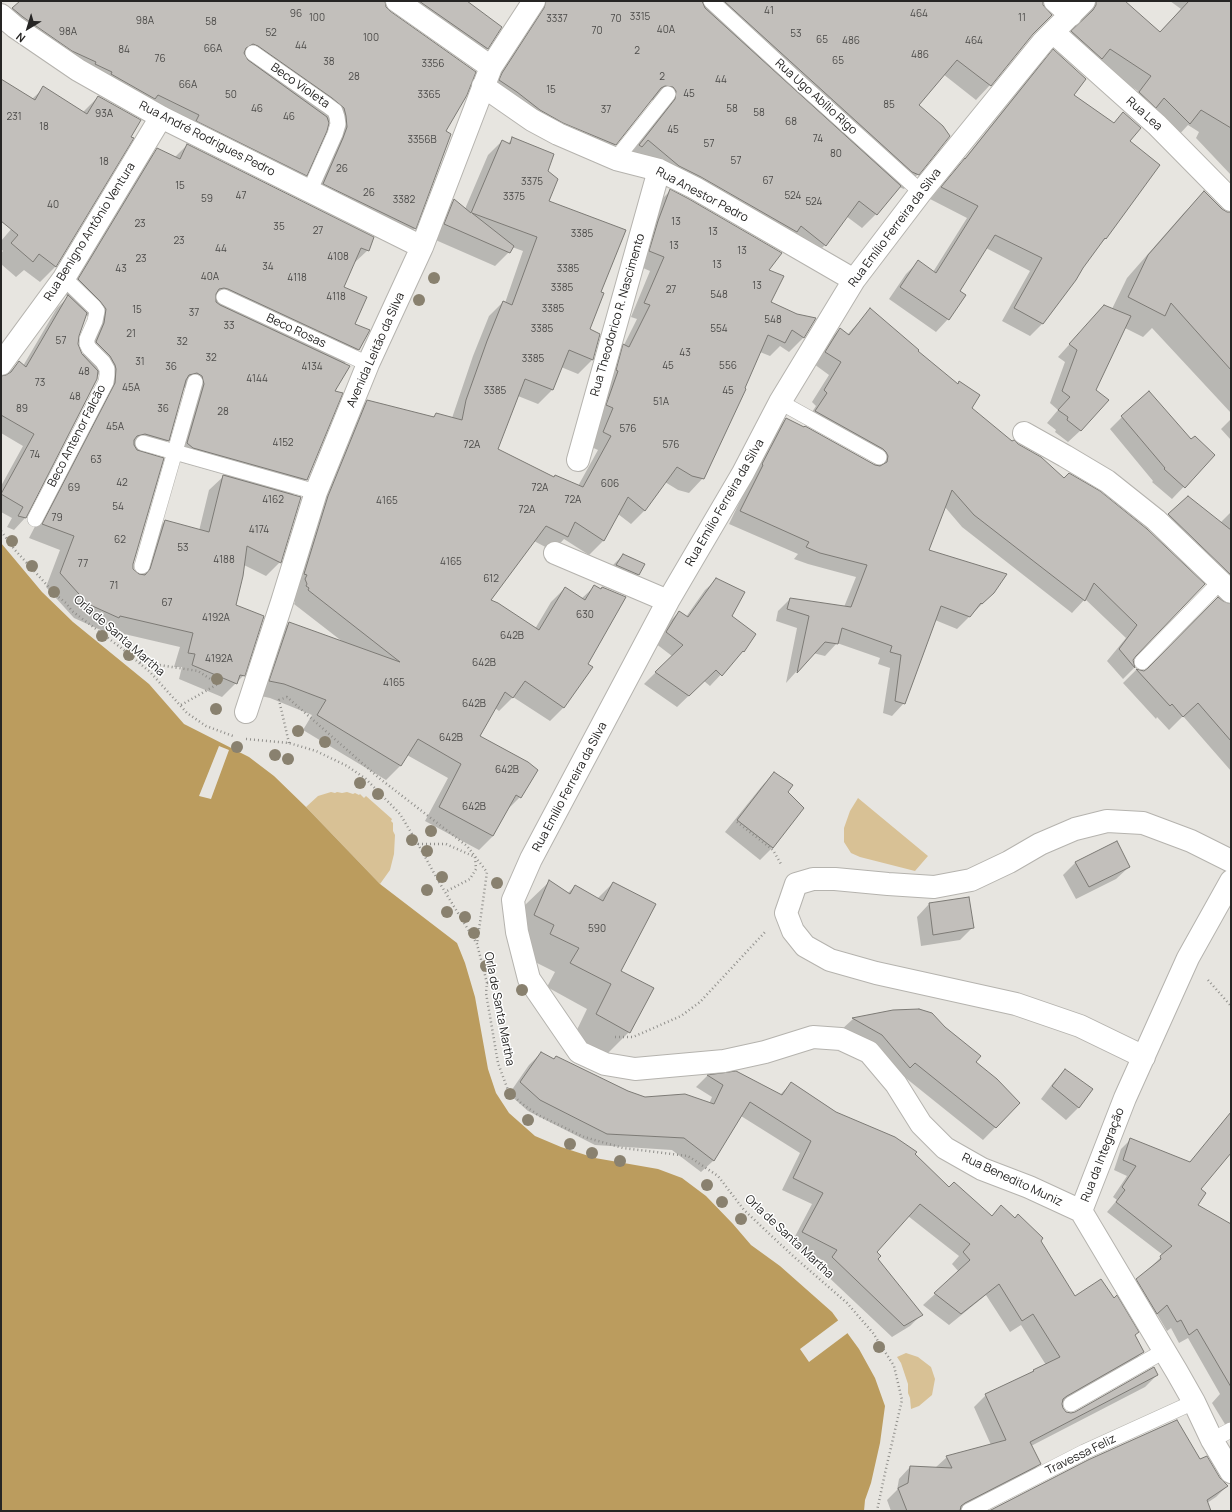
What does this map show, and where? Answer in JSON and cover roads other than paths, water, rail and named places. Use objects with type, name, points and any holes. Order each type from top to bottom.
[{"type":"street","name":"Rua Anestor Pedro","points":[[397,1],[487,77],[538,124],[616,159],[659,170],[695,188],[854,280]]},
{"type":"street","name":"Avenida Leitão da Silva","points":[[246,712],[316,492],[368,364],[422,247],[487,77],[534,1]]},
{"type":"street","name":"Rua Emílio Ferreira da Silva","points":[[579,1052],[529,979],[517,932],[514,900],[531,859],[668,601],[743,473],[780,402],[854,280],[922,192],[1053,32],[1070,6]]},
{"type":"street","name":"Rua André Rodrigues Pedro","points":[[1,15],[78,70],[161,117],[422,247]]},
{"type":"street","name":"Rua Lea","points":[[1053,32],[1157,125],[1231,200]]},
{"type":"street","name":"Rua Benigno Antônio Ventura","points":[[1,364],[64,278],[161,117]]},
{"type":"street","name":"Rua Theodorico R. Nascimento","points":[[578,460],[659,170]]},
{"type":"street","points":[[1024,433],[1107,482],[1156,520],[1226,587]]},
{"type":"street","points":[[555,553],[668,601]]},
{"type":"street","points":[[1144,1057],[1080,1026],[1016,1004],[876,973],[830,960],[805,946],[793,931],[786,913],[796,884],[813,879],[835,879],[934,887],[970,880],[1009,862],[1040,844],[1075,829],[1107,821],[1143,823],[1190,841],[1231,861]]},
{"type":"street","name":"Rua da Integração","points":[[1080,1211],[1125,1098],[1188,958],[1231,881]]},
{"type":"street","name":"Rua Benedito Muniz","points":[[579,1052],[605,1064],[635,1069],[724,1061],[764,1052],[813,1037],[841,1038],[869,1052],[896,1084],[921,1124],[946,1148],[982,1169],[1028,1187],[1080,1211]]},
{"type":"street","points":[[1080,1211],[1194,1402],[1212,1440],[1231,1472]]},
{"type":"lane","name":"Rua Ugo Abílio Rigo","points":[[711,1],[922,192]]},
{"type":"lane","name":"Beco Violeta","points":[[252,53],[335,111],[338,124],[335,134],[309,192]]},
{"type":"lane","points":[[616,159],[668,94]]},
{"type":"lane","name":"Beco Antenor Falcão","points":[[35,519],[106,382],[107,375],[107,369],[103,362],[87,344],[87,339],[95,321],[97,312],[94,307],[64,278]]},
{"type":"lane","name":"Beco Rosas","points":[[224,298],[368,364]]},
{"type":"lane","points":[[142,566],[195,382]]},
{"type":"lane","points":[[780,402],[879,457]]},
{"type":"lane","points":[[143,443],[316,492]]},
{"type":"lane","points":[[1142,662],[1226,587]]},
{"type":"lane","points":[[1071,1404],[1164,1351]]},
{"type":"lane","name":"Travessa Feliz","points":[[969,1511],[1084,1452],[1194,1402]]},
{"type":"lane","points":[[1212,1440],[1231,1430]]}]
